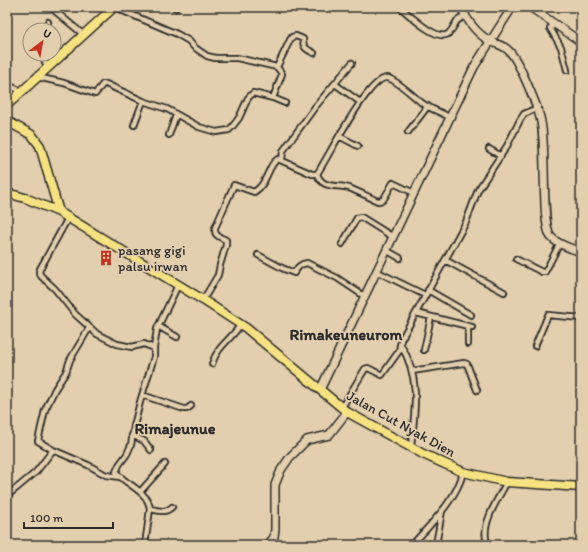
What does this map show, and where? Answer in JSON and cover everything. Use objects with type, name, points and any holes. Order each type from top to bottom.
[{"type":"highway","points":[[7,105],[112,8]]},
{"type":"highway","points":[[7,120],[32,135],[40,146],[59,212]]},
{"type":"highway","name":"Jalan Cut Nyak Dien","points":[[7,193],[25,198],[59,212],[203,300],[241,324],[278,353],[344,410],[411,446],[463,472],[507,482],[581,487]]},
{"type":"street","points":[[400,7],[416,22],[438,35],[448,34],[458,21],[465,16]]},
{"type":"street","points":[[461,7],[472,26],[506,47],[511,52],[537,108],[542,124],[547,228],[550,236],[560,243],[581,252]]},
{"type":"street","points":[[320,390],[474,67],[511,9],[514,7]]},
{"type":"street","points":[[530,7],[581,42]]},
{"type":"street","points":[[112,8],[123,11],[177,34],[189,41],[197,50],[207,56],[215,58],[237,58],[278,67],[282,74],[273,98]]},
{"type":"street","points":[[55,11],[84,35]]},
{"type":"street","points":[[555,24],[550,28],[561,47],[567,70]]},
{"type":"street","points":[[278,67],[292,37],[296,36],[303,39],[303,45],[306,49],[314,53]]},
{"type":"street","points":[[45,62],[47,67]]},
{"type":"street","points":[[282,160],[283,151],[315,107],[352,63]]},
{"type":"street","points":[[37,77],[64,83],[95,94],[100,86],[106,84],[143,101],[167,109],[198,128],[216,132],[229,130],[239,118],[248,98],[253,94],[273,98],[285,103]]},
{"type":"street","points":[[414,193],[393,183],[383,200],[378,201],[349,188],[328,185],[319,180],[317,174],[360,102],[377,81],[385,78],[394,81],[428,106],[449,117]]},
{"type":"street","points":[[335,84],[360,102]]},
{"type":"street","points":[[7,85],[22,91]]},
{"type":"street","points":[[134,125],[143,101]]},
{"type":"street","points":[[408,132],[428,106]]},
{"type":"street","points":[[268,545],[274,537],[275,485],[281,470],[290,457],[307,440],[329,435],[365,369],[368,368],[382,375],[399,351],[401,340],[466,222],[478,190],[512,138],[524,114],[537,108]]},
{"type":"street","points":[[169,135],[176,115]]},
{"type":"street","points":[[339,136],[358,146]]},
{"type":"street","points":[[489,149],[501,156]]},
{"type":"street","points":[[203,300],[218,275],[226,240],[216,235],[214,232],[234,185],[254,192],[259,190],[266,180],[275,161],[278,159],[312,174],[317,174]]},
{"type":"street","points":[[342,244],[357,218],[361,217],[392,237]]},
{"type":"street","points":[[68,218],[39,272],[41,276],[55,289],[75,314],[97,334],[117,344],[132,347],[144,344],[154,348]]},
{"type":"street","points":[[516,259],[542,272],[545,272],[560,243]]},
{"type":"street","points":[[386,250],[400,258]]},
{"type":"street","points":[[258,255],[294,273],[301,264],[307,263],[337,278],[364,296]]},
{"type":"street","points":[[445,260],[504,292]]},
{"type":"street","points":[[376,271],[425,295]]},
{"type":"street","points":[[145,545],[150,508],[147,499],[116,472],[131,445],[142,395],[154,357],[158,326],[178,285]]},
{"type":"street","points":[[428,290],[471,316]]},
{"type":"street","points":[[416,313],[470,327],[468,344]]},
{"type":"street","points":[[535,346],[548,314],[581,318]]},
{"type":"street","points":[[424,350],[431,317]]},
{"type":"street","points":[[212,364],[221,346],[231,338],[241,324]]},
{"type":"street","points":[[158,326],[177,337]]},
{"type":"street","points":[[89,328],[70,360],[66,372],[55,389],[45,410],[38,441],[53,450],[88,465],[106,475],[120,477]]},
{"type":"street","points":[[401,346],[407,356],[412,371],[416,404],[411,446]]},
{"type":"street","points":[[412,371],[464,363],[467,364],[477,390]]},
{"type":"street","points":[[142,395],[184,409],[191,406]]},
{"type":"street","points":[[132,435],[144,441],[151,450]]},
{"type":"street","points":[[7,496],[36,472],[53,450]]},
{"type":"street","points":[[140,492],[165,464]]},
{"type":"street","points":[[412,545],[442,510],[461,480],[463,472]]},
{"type":"street","points":[[492,545],[487,542],[485,532],[488,521],[507,482]]},
{"type":"street","points":[[150,508],[163,511],[169,510],[172,507]]},
{"type":"street","points":[[436,545],[442,510]]},
{"type":"place","name":"pasang gigi palsu irwan","points":[[106,258]]},
{"type":"district","name":"Rimakeuneurom","points":[[346,334]]},
{"type":"district","name":"Rimajeunue","points":[[175,428]]}]
